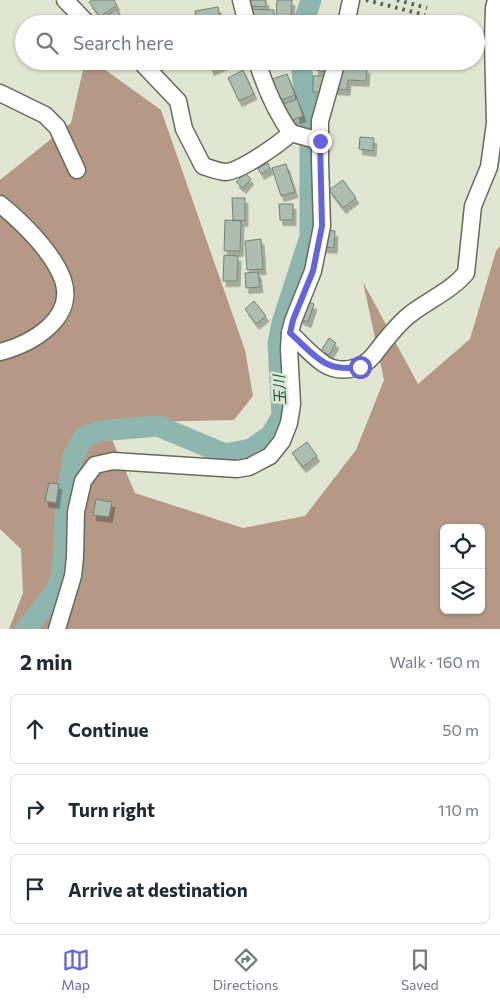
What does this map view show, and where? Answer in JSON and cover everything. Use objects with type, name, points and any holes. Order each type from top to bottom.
[{"type":"street","points":[[65,0],[79,15]]},
{"type":"street","points":[[242,0],[244,15]]},
{"type":"street","points":[[348,15],[351,0]]},
{"type":"street","points":[[290,333],[325,364],[339,369],[360,367],[371,358],[395,326],[459,281],[466,273],[473,206],[489,167],[495,123],[493,41],[496,0]]},
{"type":"street","points":[[148,70],[178,102],[184,129],[203,166],[225,172],[234,170],[295,134]]},
{"type":"street","points":[[260,70],[266,91],[282,120],[295,134],[320,141]]},
{"type":"street","points":[[57,629],[73,576],[79,495],[83,481],[95,466],[113,460],[237,469],[249,467],[270,456],[282,441],[289,424],[292,404],[290,333],[293,320],[313,271],[322,226],[320,121],[334,70]]},
{"type":"street","points":[[0,93],[45,115],[56,127],[78,170]]},
{"type":"street","points":[[0,204],[45,250],[60,273],[65,289],[62,306],[52,325],[16,348],[0,352]]},
{"type":"shaded area","points":[[83,70],[105,70],[161,110],[245,350],[253,396],[234,420],[141,422],[107,428],[135,493],[243,528],[305,516],[356,450],[384,380],[363,282],[418,384],[470,339],[496,251],[500,246],[500,629],[9,629],[23,593],[21,549],[0,529],[0,180],[71,123]]},
{"type":"building","points":[[92,0],[114,0],[117,5],[103,15],[99,15],[89,2]]},
{"type":"building","points":[[248,0],[266,0],[266,7],[248,6]]},
{"type":"building","points":[[277,0],[292,0],[291,15],[276,15]]},
{"type":"building","points":[[218,7],[219,15],[196,15],[195,11]]},
{"type":"building","points":[[116,9],[120,15],[108,15]]},
{"type":"building","points":[[249,9],[274,10],[274,15],[249,15]]},
{"type":"building","points":[[243,70],[254,94],[239,101],[228,78]]},
{"type":"building","points":[[315,70],[334,70],[334,73]]},
{"type":"building","points":[[336,70],[367,70],[366,81],[348,80],[347,90],[334,89]]},
{"type":"building","points":[[287,74],[295,95],[276,102],[269,80]]},
{"type":"building","points":[[313,76],[329,76],[329,92],[313,92]]},
{"type":"building","points":[[297,99],[303,116],[288,122],[281,105]]},
{"type":"building","points":[[360,137],[374,138],[373,151],[359,149]]},
{"type":"building","points":[[268,163],[270,169],[261,174],[258,168]]},
{"type":"building","points":[[286,164],[295,192],[281,196],[272,168]]},
{"type":"building","points":[[245,173],[251,179],[243,188],[236,182]]},
{"type":"building","points":[[343,180],[356,198],[343,208],[329,190]]},
{"type":"building","points":[[232,198],[245,198],[245,221],[233,220]]},
{"type":"building","points":[[279,204],[293,204],[293,220],[280,220]]},
{"type":"building","points":[[225,220],[241,221],[240,251],[224,251]]},
{"type":"building","points":[[324,230],[335,231],[334,248],[323,247]]},
{"type":"building","points":[[261,239],[263,269],[247,270],[245,241]]},
{"type":"building","points":[[224,255],[238,256],[237,281],[223,281]]},
{"type":"building","points":[[258,272],[260,287],[246,288],[245,273]]},
{"type":"building","points":[[254,301],[266,316],[256,324],[245,309]]},
{"type":"building","points":[[304,301],[314,304],[308,322],[298,318]]},
{"type":"building","points":[[329,338],[336,343],[329,355],[321,351]]},
{"type":"building","points":[[307,442],[317,456],[303,467],[292,453]]},
{"type":"building","points":[[49,483],[59,484],[56,503],[45,501]]},
{"type":"building","points":[[96,499],[112,502],[109,517],[93,515]]},
{"type":"waterway","name":"玉川","points":[[306,15],[311,0]]},
{"type":"waterway","name":"玉川","points":[[26,629],[56,591],[62,574],[66,501],[73,456],[84,437],[100,431],[158,426],[225,454],[251,449],[271,435],[282,416],[278,343],[282,323],[310,237],[310,120],[302,70]]},
{"type":"railway","points":[[366,0],[425,15]]},
{"type":"railway","points":[[397,0],[427,8]]},
{"type":"route","points":[[320,141],[322,226],[313,271],[293,320],[290,333],[325,364],[339,369],[360,367]]}]
